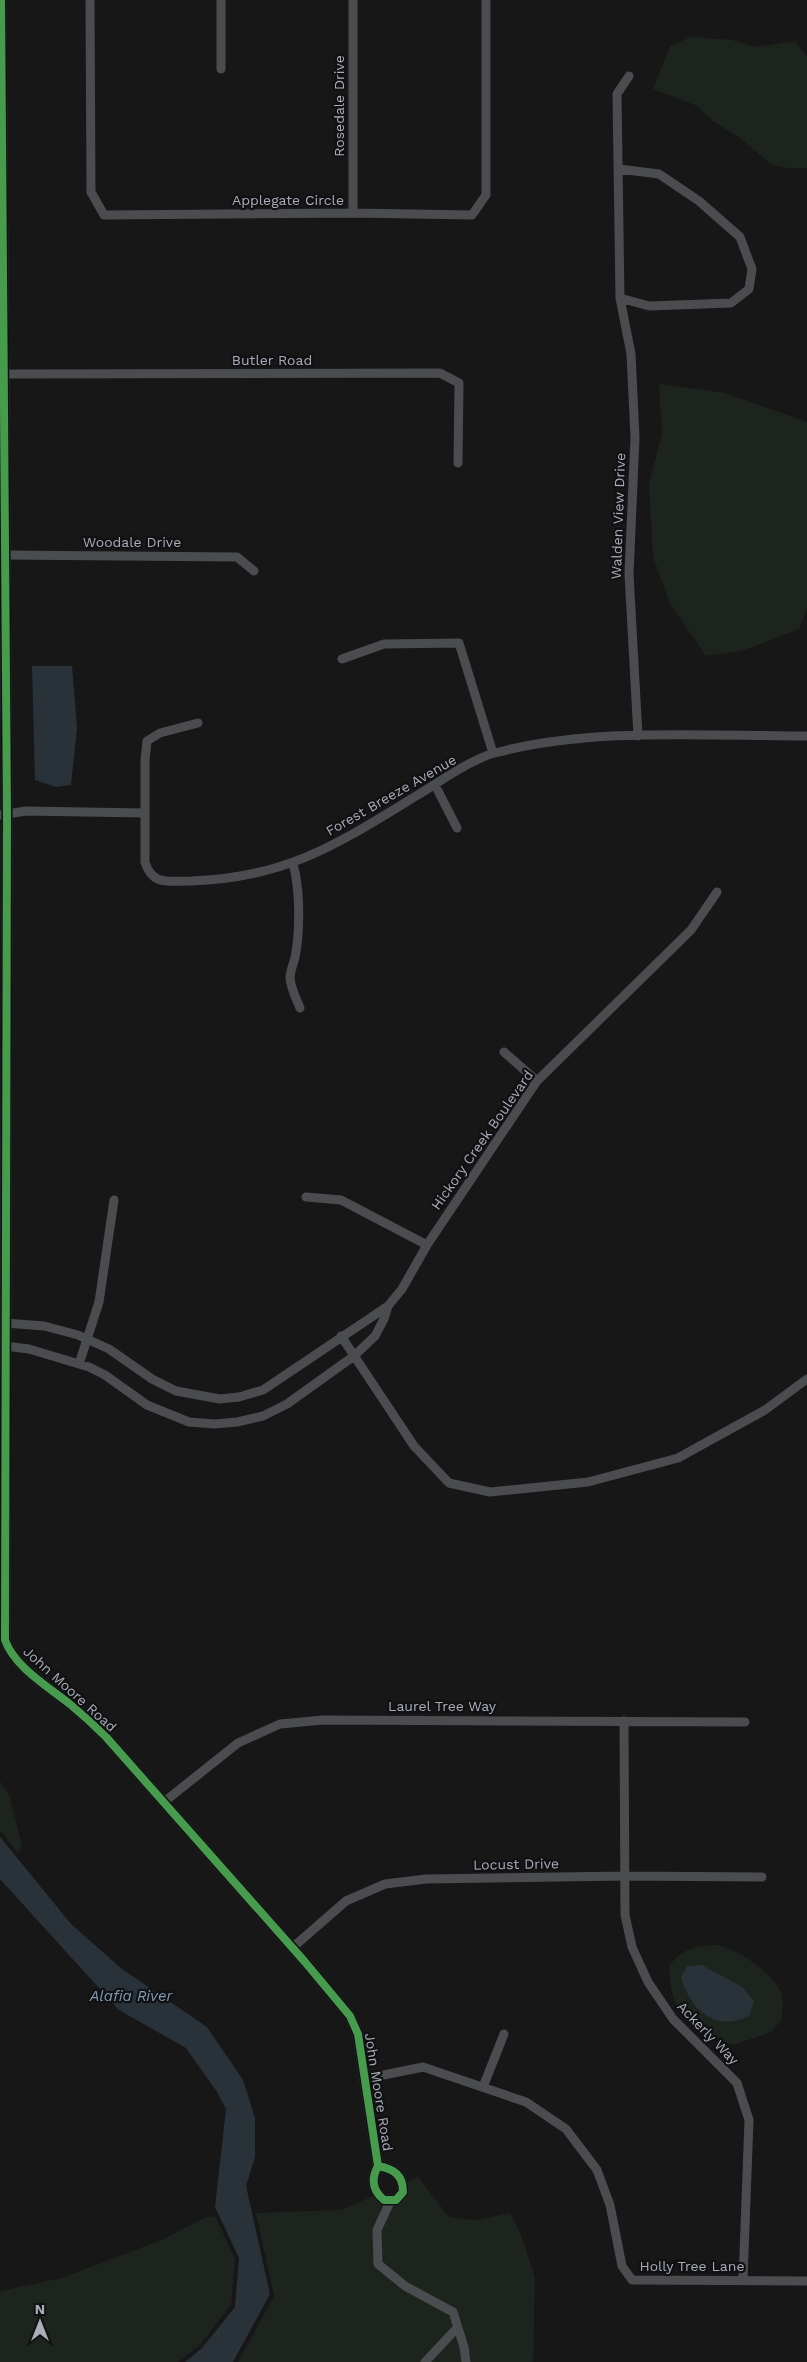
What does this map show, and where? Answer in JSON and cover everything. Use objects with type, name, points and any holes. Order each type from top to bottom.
[{"type":"street","name":"John Moore Road","points":[[1,0],[4,555],[5,1640],[12,1654],[21,1664],[96,1727],[292,1948],[353,2022],[358,2034],[378,2166],[373,2182],[375,2190],[384,2200],[390,2202],[396,2200],[403,2192],[401,2179],[395,2172],[378,2166]]},
{"type":"street","name":"Applegate Circle","points":[[90,0],[91,192],[104,214],[353,213],[472,215],[486,195],[486,0]]},
{"type":"street","points":[[221,0],[221,69]]},
{"type":"street","name":"Rosedale Drive","points":[[353,0],[353,213]]},
{"type":"street","name":"Walden View Drive","points":[[629,76],[617,94],[620,298],[631,354],[635,438],[628,574],[638,736]]},
{"type":"street","points":[[619,169],[659,174],[698,201],[740,237],[752,269],[749,289],[731,303],[649,306],[620,298]]},
{"type":"street","name":"Butler Road","points":[[2,374],[440,373],[459,383],[458,463]]},
{"type":"street","name":"Woodale Drive","points":[[4,555],[237,556],[254,571]]},
{"type":"street","points":[[342,658],[384,644],[459,643],[493,753]]},
{"type":"street","name":"Forest Breeze Avenue","points":[[198,723],[160,733],[147,742],[144,813],[145,862],[148,872],[155,879],[165,881],[224,880],[292,864],[342,842],[434,785],[493,753],[585,738],[638,736],[807,736]]},
{"type":"street","points":[[434,785],[457,828]]},
{"type":"street","points":[[3,816],[26,811],[144,813]]},
{"type":"street","points":[[292,864],[298,880],[298,917],[296,952],[290,976],[291,987],[300,1008]]},
{"type":"street","name":"Hickory Creek Boulevard","points":[[5,1323],[44,1326],[87,1339],[110,1349],[167,1388],[186,1394],[220,1398],[239,1397],[263,1390],[388,1306],[402,1289],[427,1244],[537,1081],[691,930],[717,892]]},
{"type":"street","points":[[504,1052],[537,1081]]},
{"type":"street","points":[[306,1196],[341,1200],[427,1244]]},
{"type":"street","points":[[79,1364],[99,1302],[114,1200]]},
{"type":"street","name":"Hickory Creek Boulevard","points":[[5,1346],[29,1349],[79,1364],[105,1375],[147,1405],[164,1414],[189,1422],[226,1424],[250,1420],[275,1411],[354,1356],[375,1336],[388,1306]]},
{"type":"street","points":[[341,1336],[414,1446],[449,1483],[490,1492],[588,1482],[678,1458],[765,1410],[807,1379]]},
{"type":"street","name":"Laurel Tree Way","points":[[164,1802],[238,1743],[280,1724],[323,1720],[745,1722]]},
{"type":"street","name":"Ackerly Way","points":[[624,1720],[625,1915],[630,1939],[648,1982],[673,2019],[736,2083],[749,2120],[743,2280]]},
{"type":"street","name":"Locust Drive","points":[[292,1948],[346,1901],[385,1884],[426,1880],[624,1876],[762,1877]]},
{"type":"street","points":[[484,2087],[504,2034]]},
{"type":"street","name":"Holly Tree Lane","points":[[364,2079],[423,2067],[526,2102],[566,2129],[597,2170],[610,2205],[622,2266],[632,2280],[807,2281]]},
{"type":"street","points":[[390,2202],[377,2230],[378,2264],[406,2286],[453,2312],[464,2347],[466,2362]]},
{"type":"street","points":[[425,2362],[457,2328]]},
{"type":"shaded area","points":[[691,37],[732,40],[756,47],[795,41],[807,57],[807,168],[789,168],[772,165],[740,138],[713,121],[697,106],[653,89],[670,46]]},
{"type":"shaded area","points":[[659,384],[725,393],[807,422],[807,608],[799,629],[745,650],[706,656],[669,602],[653,556],[649,484],[662,433]]},
{"type":"shaded area","points":[[0,1781],[9,1795],[22,1846],[18,1853],[0,1830]]},
{"type":"shaded area","points":[[717,1945],[744,1956],[771,1977],[777,1985],[782,1999],[782,2020],[771,2032],[733,2045],[714,2037],[689,2022],[677,2007],[672,1993],[669,1966],[680,1955],[690,1949]]},
{"type":"shaded area","points":[[418,2177],[449,2217],[474,2220],[510,2213],[521,2235],[535,2278],[533,2362],[238,2362],[274,2296],[256,2213],[341,2210],[373,2196],[383,2205],[397,2206],[407,2195],[407,2182]]},
{"type":"shaded area","points":[[215,2216],[235,2259],[231,2305],[200,2345],[178,2362],[0,2362],[0,2291],[62,2278],[164,2239],[206,2217]]},
{"type":"water","points":[[32,666],[72,666],[77,728],[71,785],[56,787],[35,780]]},
{"type":"water","name":"Alafia River","points":[[0,1837],[71,1924],[122,1969],[207,2027],[243,2080],[255,2118],[255,2157],[246,2186],[270,2294],[233,2362],[185,2362],[202,2348],[235,2307],[239,2258],[215,2207],[226,2109],[217,2092],[186,2048],[119,2010],[0,1879]]},
{"type":"water","points":[[702,1965],[742,1987],[754,2001],[749,2016],[737,2021],[725,2022],[715,2020],[698,2008],[685,1989],[681,1977],[687,1966]]},
{"type":"cycle path","points":[[1,0],[7,815],[5,1640],[16,1659],[24,1668],[106,1737],[305,1962],[350,2016],[358,2034],[378,2166],[374,2175],[374,2184],[377,2192],[384,2200],[396,2200],[403,2192],[403,2186],[399,2177],[393,2171],[378,2166]]}]
